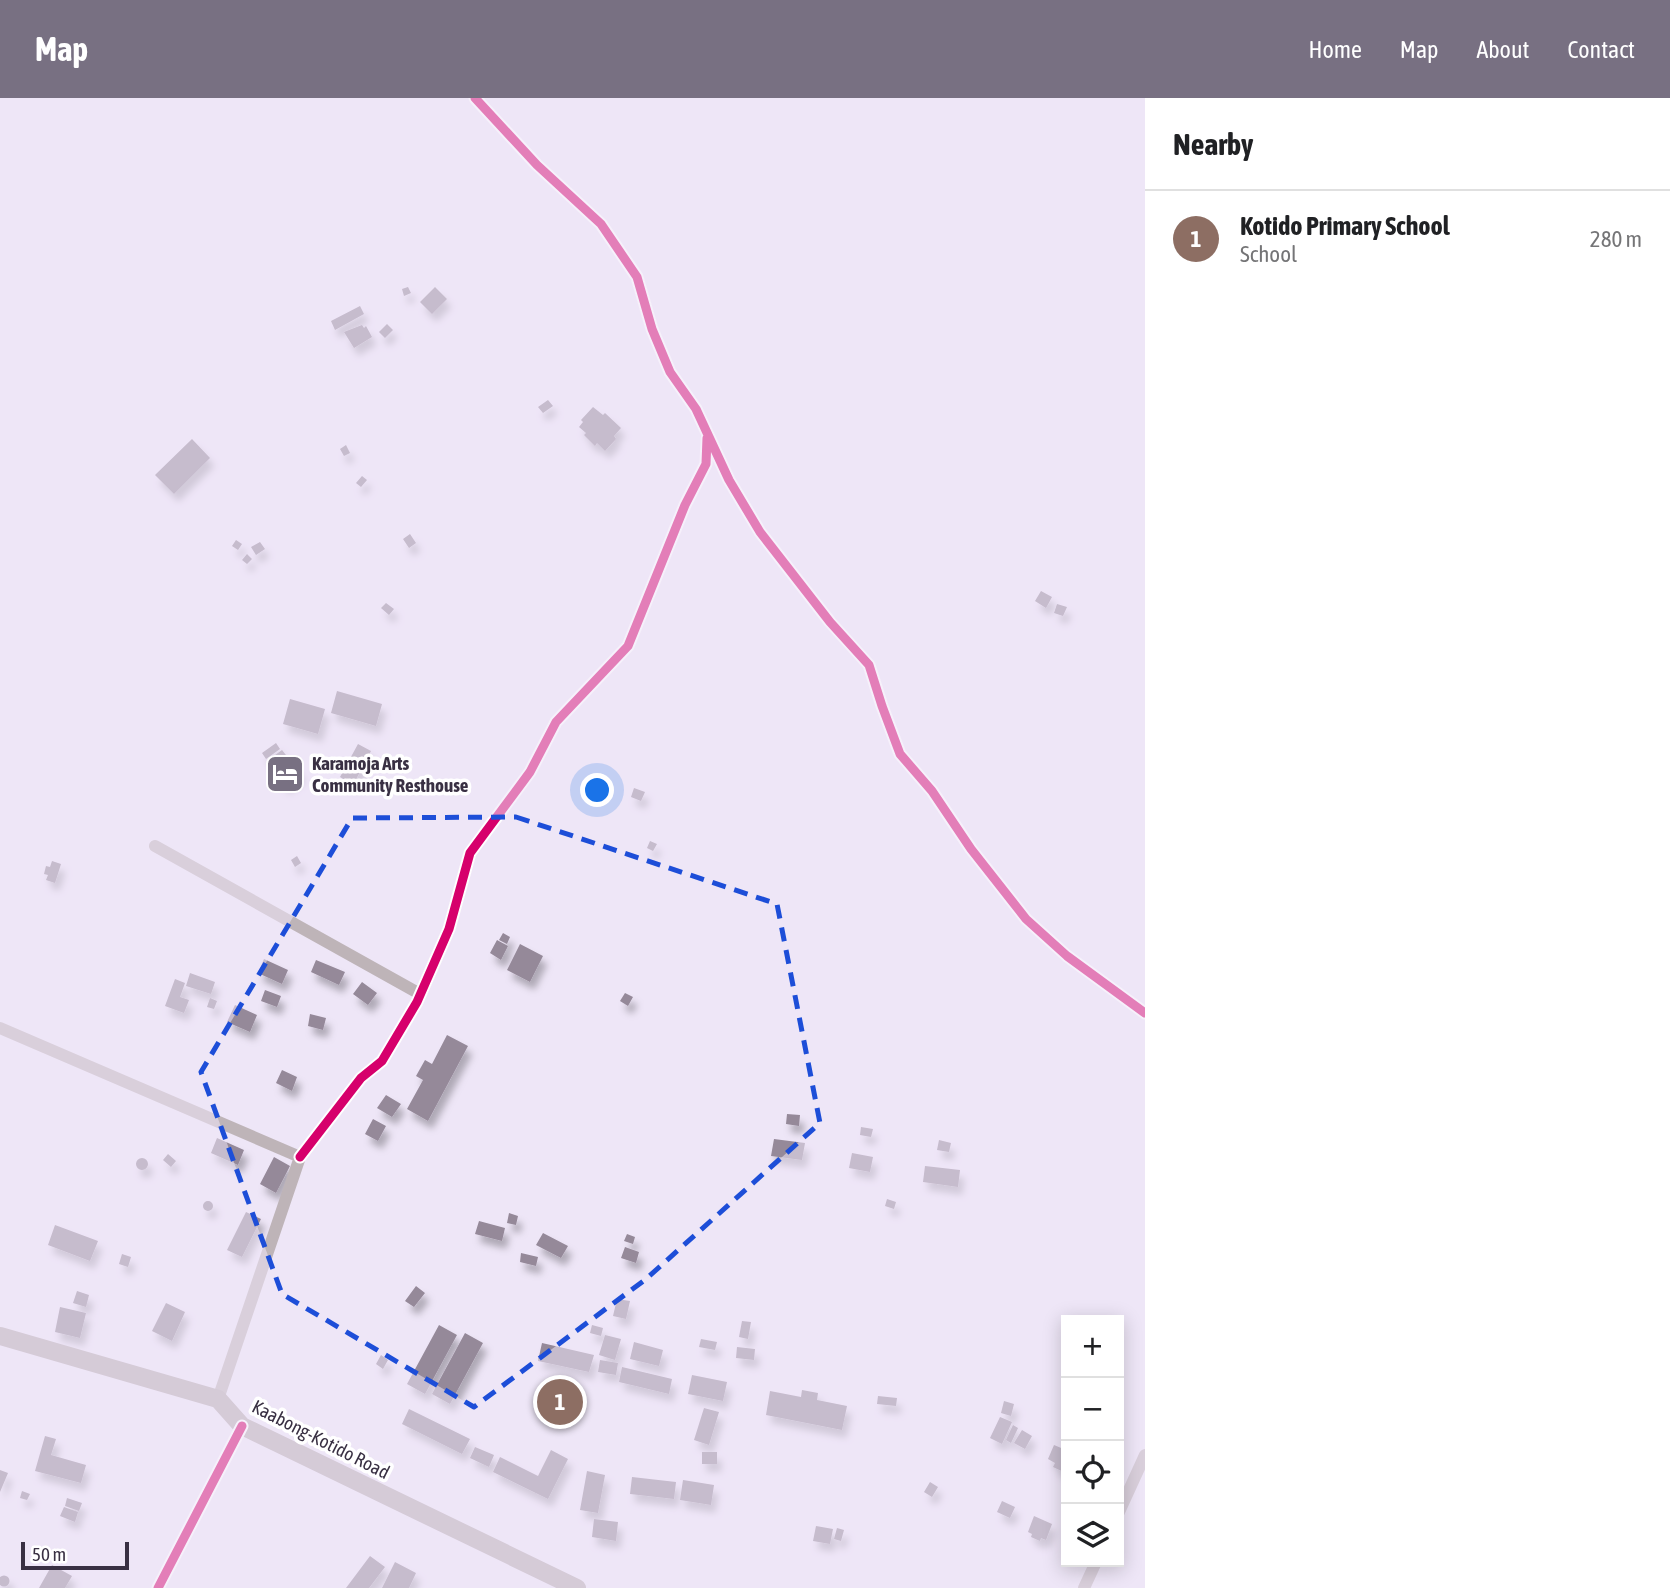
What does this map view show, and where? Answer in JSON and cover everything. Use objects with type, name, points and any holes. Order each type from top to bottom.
[{"type":"main road","points":[[0,1336],[218,1399]]},
{"type":"main road","name":"Kaabong-Kotido Road","points":[[218,1399],[242,1426],[577,1588]]},
{"type":"street","points":[[475,98],[537,165],[601,224],[637,277],[652,329],[670,372],[696,409],[729,480],[760,532],[830,622],[869,665],[901,754],[932,791],[971,849],[1026,919],[1067,956],[1145,1013]]},
{"type":"street","points":[[218,1399],[300,1157],[361,1078],[383,1061],[420,994],[449,929],[470,853],[530,772],[556,722],[628,646],[685,505],[706,464],[707,433]]},
{"type":"street","points":[[155,846],[420,994]]},
{"type":"street","points":[[0,1028],[300,1157]]},
{"type":"street","points":[[158,1588],[242,1426]]},
{"type":"street","points":[[1123,1504],[1145,1455]]},
{"type":"street","points":[[1084,1588],[1094,1567]]},
{"type":"highlighted area","points":[[516,817],[777,904],[820,1123],[646,1279],[474,1407],[282,1294],[201,1072],[352,818]]},
{"type":"building","points":[[408,287],[411,293],[404,296],[402,289]]},
{"type":"building","points":[[435,287],[447,299],[432,314],[420,302]]},
{"type":"building","points":[[360,306],[364,314],[335,330],[331,321]]},
{"type":"building","points":[[387,324],[393,330],[385,338],[379,332]]},
{"type":"building","points":[[362,325],[364,328],[366,326],[372,337],[354,348],[344,332]]},
{"type":"building","points":[[548,400],[553,406],[543,413],[538,407]]},
{"type":"building","points":[[593,407],[603,415],[605,413],[621,428],[614,436],[616,439],[605,451],[597,443],[595,446],[579,427],[583,422],[581,420]]},
{"type":"building","points":[[192,439],[210,458],[174,494],[155,475]]},
{"type":"building","points":[[346,445],[350,453],[344,456],[340,449]]},
{"type":"building","points":[[362,476],[367,480],[361,487],[356,483]]},
{"type":"building","points":[[410,534],[416,543],[409,548],[403,539]]},
{"type":"building","points":[[236,540],[242,544],[238,550],[232,546]]},
{"type":"building","points":[[260,542],[265,549],[256,555],[251,547]]},
{"type":"building","points":[[247,554],[252,559],[247,564],[242,560]]},
{"type":"building","points":[[1041,591],[1052,597],[1046,608],[1035,601]]},
{"type":"building","points":[[386,603],[394,609],[389,615],[381,608]]},
{"type":"building","points":[[1057,604],[1067,607],[1063,616],[1054,613]]},
{"type":"building","points":[[337,691],[382,704],[376,726],[331,713]]},
{"type":"building","points":[[290,699],[325,709],[318,734],[283,724]]},
{"type":"building","points":[[276,743],[280,749],[266,759],[262,753]]},
{"type":"building","points":[[358,744],[371,751],[353,785],[340,777]]},
{"type":"building","points":[[282,750],[301,774],[285,786],[267,761]]},
{"type":"building","points":[[634,788],[645,792],[641,801],[631,797]]},
{"type":"building","points":[[650,841],[657,844],[653,851],[647,848]]},
{"type":"building","points":[[297,856],[301,863],[295,867],[291,860]]},
{"type":"building","points":[[52,861],[61,864],[55,883],[46,880],[48,875],[44,874],[46,866],[50,867]]},
{"type":"building","points":[[503,933],[510,937],[507,944],[499,940]]},
{"type":"building","points":[[497,940],[508,946],[501,960],[490,953]]},
{"type":"building","points":[[520,944],[543,956],[530,982],[507,970]]},
{"type":"building","points":[[264,959],[288,970],[282,984],[258,973]]},
{"type":"building","points":[[316,960],[345,972],[339,985],[311,972]]},
{"type":"building","points":[[190,973],[215,982],[211,994],[186,986]]},
{"type":"building","points":[[175,979],[185,983],[180,997],[189,1000],[184,1013],[165,1006]]},
{"type":"building","points":[[362,982],[377,993],[368,1005],[353,994]]},
{"type":"building","points":[[265,990],[281,996],[277,1007],[261,1001]]},
{"type":"building","points":[[625,993],[633,997],[628,1006],[620,1001]]},
{"type":"building","points":[[210,998],[217,1001],[214,1009],[207,1007]]},
{"type":"building","points":[[235,1005],[257,1015],[250,1032],[227,1022]]},
{"type":"building","points":[[310,1014],[326,1018],[323,1030],[308,1026]]},
{"type":"building","points":[[447,1035],[468,1046],[428,1121],[407,1109],[423,1080],[416,1076],[425,1060],[432,1064]]},
{"type":"building","points":[[282,1070],[297,1077],[292,1091],[276,1083]]},
{"type":"building","points":[[386,1095],[401,1104],[392,1117],[377,1108]]},
{"type":"building","points":[[787,1114],[800,1115],[799,1126],[786,1124]]},
{"type":"building","points":[[373,1119],[386,1126],[378,1141],[365,1134]]},
{"type":"building","points":[[861,1127],[873,1129],[871,1137],[860,1135]]},
{"type":"building","points":[[217,1138],[244,1150],[238,1165],[211,1153]]},
{"type":"building","points":[[774,1139],[805,1143],[802,1160],[771,1156]]},
{"type":"building","points":[[939,1140],[951,1143],[949,1152],[937,1150]]},
{"type":"building","points":[[852,1153],[873,1157],[870,1172],[849,1168]]},
{"type":"building","points":[[168,1154],[176,1161],[171,1167],[163,1160]]},
{"type":"building","points":[[274,1157],[290,1166],[276,1193],[260,1184]]},
{"type":"building","points":[[142,1158],[148,1164],[142,1170],[136,1164]]},
{"type":"building","points":[[925,1166],[960,1170],[958,1187],[923,1182]]},
{"type":"building","points":[[887,1199],[896,1202],[894,1209],[885,1206]]},
{"type":"building","points":[[208,1201],[212,1202],[212,1210],[208,1211],[204,1210],[203,1206],[204,1202]]},
{"type":"building","points":[[246,1212],[261,1219],[242,1257],[227,1250]]},
{"type":"building","points":[[509,1213],[518,1216],[516,1225],[507,1223]]},
{"type":"building","points":[[479,1221],[505,1228],[502,1241],[475,1234]]},
{"type":"building","points":[[55,1225],[98,1241],[90,1261],[48,1245]]},
{"type":"building","points":[[543,1233],[568,1246],[561,1258],[536,1245]]},
{"type":"building","points":[[627,1234],[635,1237],[633,1244],[624,1241]]},
{"type":"building","points":[[625,1247],[639,1252],[636,1263],[621,1258]]},
{"type":"building","points":[[521,1253],[538,1257],[536,1266],[520,1262]]},
{"type":"building","points":[[122,1254],[131,1257],[128,1267],[119,1264]]},
{"type":"building","points":[[416,1286],[425,1293],[414,1307],[405,1301]]},
{"type":"building","points":[[77,1291],[89,1295],[86,1307],[73,1303]]},
{"type":"building","points":[[617,1299],[630,1301],[626,1319],[613,1316]]},
{"type":"building","points":[[166,1303],[185,1312],[172,1341],[152,1331]]},
{"type":"building","points":[[60,1307],[86,1313],[80,1338],[55,1332]]},
{"type":"building","points":[[742,1321],[751,1322],[748,1339],[739,1337]]},
{"type":"building","points":[[439,1325],[457,1335],[425,1394],[407,1384]]},
{"type":"building","points":[[592,1325],[603,1328],[601,1336],[590,1333]]},
{"type":"building","points":[[465,1333],[483,1343],[450,1404],[432,1394]]},
{"type":"building","points":[[605,1335],[621,1339],[615,1360],[599,1355]]},
{"type":"building","points":[[701,1339],[717,1342],[715,1350],[699,1347]]},
{"type":"building","points":[[634,1342],[663,1350],[659,1366],[630,1359]]},
{"type":"building","points":[[542,1343],[594,1355],[589,1372],[538,1361]]},
{"type":"building","points":[[737,1347],[755,1349],[754,1360],[736,1358]]},
{"type":"building","points":[[381,1355],[388,1360],[383,1369],[376,1364]]},
{"type":"building","points":[[600,1360],[618,1363],[616,1375],[598,1372]]},
{"type":"building","points":[[622,1367],[672,1379],[669,1394],[619,1382]]},
{"type":"building","points":[[692,1375],[727,1382],[723,1401],[688,1394]]},
{"type":"building","points":[[802,1390],[818,1393],[817,1400],[847,1406],[842,1430],[766,1415],[770,1391],[801,1397]]},
{"type":"building","points":[[878,1396],[897,1398],[896,1406],[877,1404]]},
{"type":"building","points":[[1004,1401],[1014,1404],[1011,1416],[1001,1413]]},
{"type":"building","points":[[704,1408],[719,1412],[709,1445],[694,1440]]},
{"type":"building","points":[[409,1409],[470,1439],[462,1454],[402,1424]]},
{"type":"building","points":[[1000,1417],[1012,1422],[1002,1444],[990,1438]]},
{"type":"building","points":[[1013,1425],[1018,1428],[1011,1443],[1006,1440]]},
{"type":"building","points":[[1022,1430],[1032,1436],[1025,1449],[1014,1443]]},
{"type":"building","points":[[45,1436],[56,1439],[51,1455],[86,1465],[81,1483],[35,1471]]},
{"type":"building","points":[[1054,1445],[1061,1448],[1061,1471],[1053,1467],[1055,1463],[1048,1459]]},
{"type":"building","points":[[475,1447],[494,1455],[489,1467],[470,1458]]},
{"type":"building","points":[[551,1450],[568,1459],[548,1499],[493,1472],[500,1457],[538,1476]]},
{"type":"building","points":[[702,1452],[717,1452],[717,1464],[702,1464]]},
{"type":"building","points":[[0,1470],[8,1473],[0,1492]]},
{"type":"building","points":[[587,1471],[605,1475],[598,1513],[580,1510]]},
{"type":"building","points":[[632,1477],[676,1482],[674,1499],[630,1494]]},
{"type":"building","points":[[683,1480],[714,1485],[711,1505],[680,1500]]},
{"type":"building","points":[[930,1482],[938,1487],[932,1497],[924,1492]]},
{"type":"building","points":[[22,1491],[30,1494],[27,1500],[20,1498]]},
{"type":"building","points":[[67,1498],[82,1503],[79,1511],[65,1506]]},
{"type":"building","points":[[1002,1501],[1015,1507],[1010,1518],[997,1512]]},
{"type":"building","points":[[64,1507],[78,1512],[75,1522],[60,1516]]},
{"type":"building","points":[[1034,1516],[1052,1524],[1046,1540],[1041,1538],[1040,1541],[1031,1537],[1032,1534],[1028,1532]]},
{"type":"building","points":[[594,1519],[618,1522],[616,1541],[592,1537]]},
{"type":"building","points":[[816,1526],[833,1529],[830,1544],[813,1541]]},
{"type":"building","points":[[837,1528],[844,1530],[841,1541],[834,1539]]},
{"type":"building","points":[[370,1556],[385,1567],[369,1588],[346,1588]]},
{"type":"building","points":[[395,1562],[416,1573],[409,1588],[382,1588]]},
{"type":"building","points":[[52,1565],[72,1576],[65,1588],[39,1588]]},
{"type":"building","points":[[4,1575],[10,1581],[4,1587],[-2,1581]]},
{"type":"cycle path","points":[[475,98],[537,165],[601,224],[637,277],[652,329],[670,372],[696,409],[729,480],[760,532],[830,622],[869,665],[900,754],[932,791],[971,849],[1026,919],[1067,956],[1145,1013]]},
{"type":"cycle path","points":[[300,1157],[361,1078],[382,1061],[417,1002],[449,929],[470,853],[530,772],[556,722],[628,646],[685,505],[706,464],[707,438]]},
{"type":"cycle path","points":[[158,1588],[242,1426]]},
{"type":"place","name":"Karamoja Arts Community Resthouse","points":[[285,774]]},
{"type":"place","name":"Kotido Primary School","points":[[560,1402]]}]
